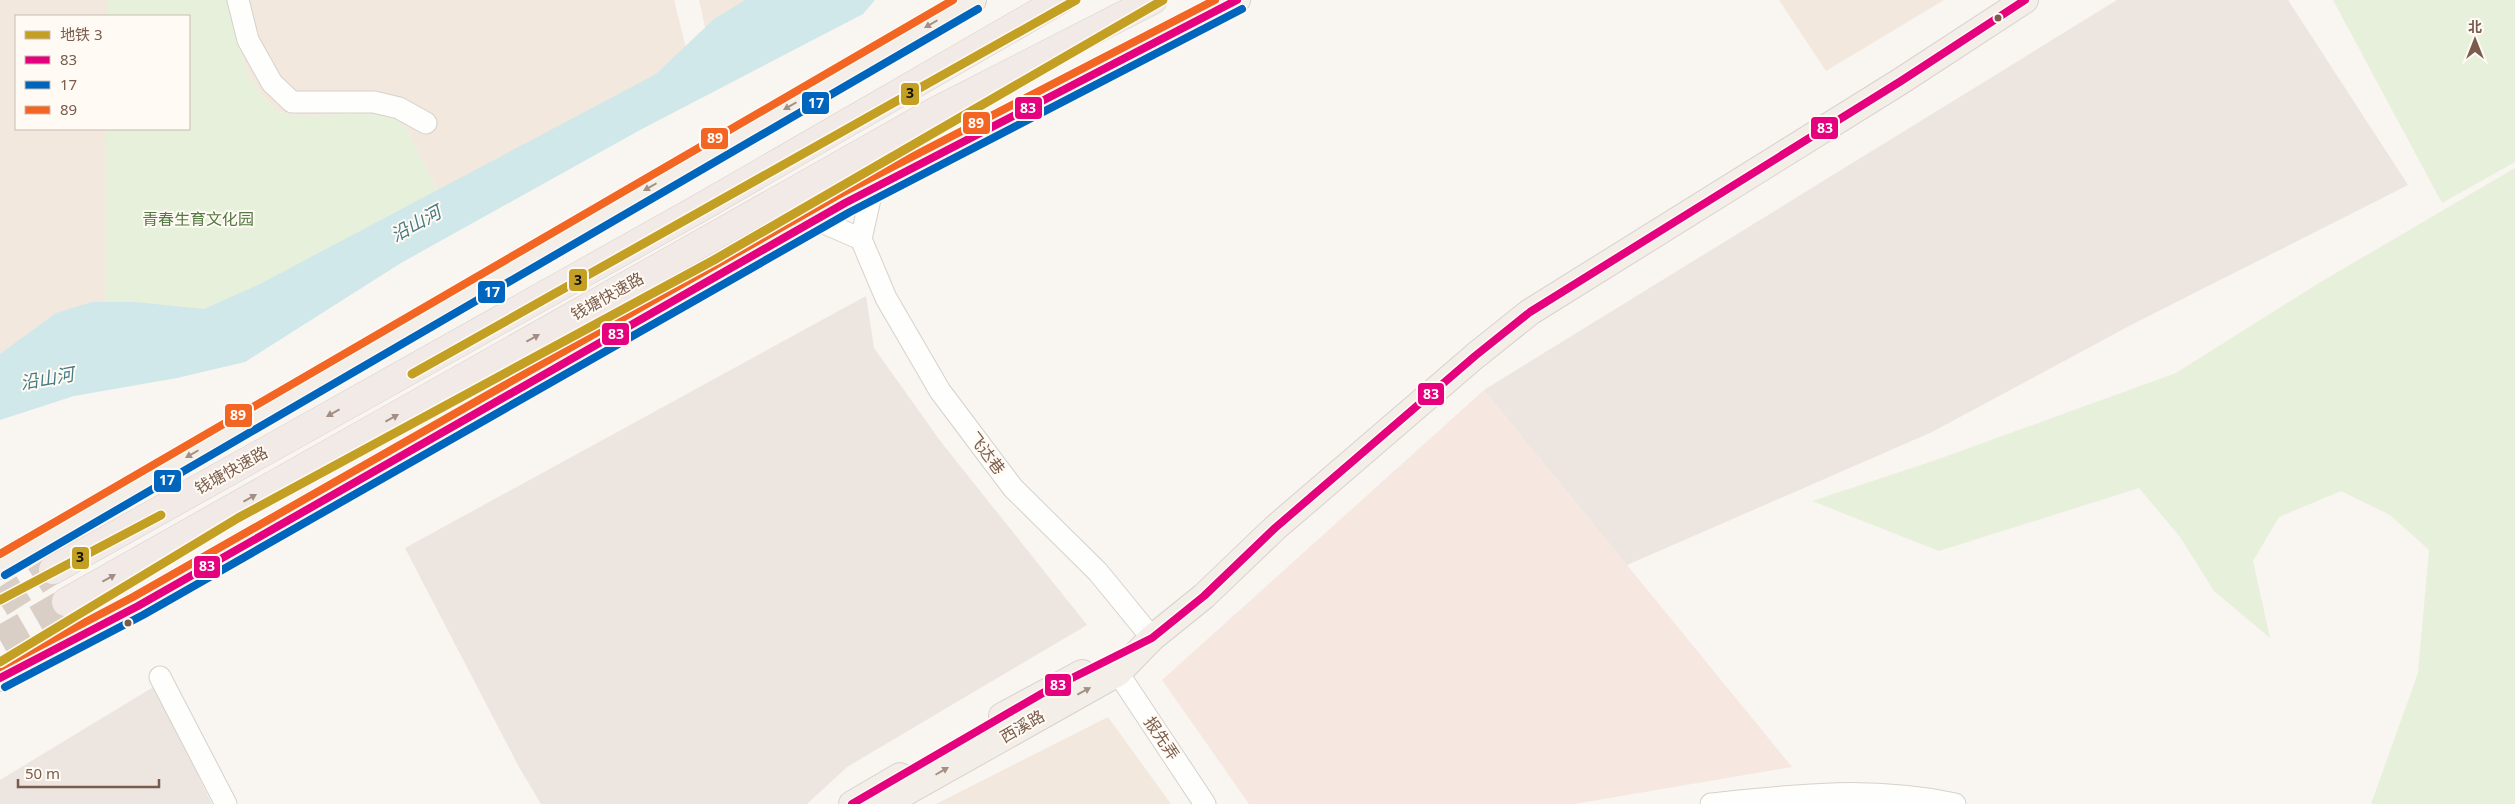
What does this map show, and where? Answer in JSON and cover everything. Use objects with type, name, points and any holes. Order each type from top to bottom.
[{"type":"highway","points":[[1024,20],[1054,0]]},
{"type":"highway","name":"钱塘快速路","points":[[53,570],[707,204],[1060,0]]},
{"type":"highway","name":"钱塘快速路","points":[[66,602],[934,112],[1153,0]]},
{"type":"main road","points":[[0,566],[973,0]]},
{"type":"main road","points":[[0,678],[138,606],[817,220],[1237,0]]},
{"type":"main road","name":"西溪路","points":[[885,804],[1118,673],[1152,638],[1204,596],[1275,528],[1475,356],[1530,312],[1892,86],[2025,0]]},
{"type":"main road","name":"西溪路","points":[[852,804],[1048,690],[1152,638]]},
{"type":"street","points":[[238,0],[248,40],[272,83],[292,102],[374,102],[400,108],[426,123]]},
{"type":"street","points":[[817,220],[861,239],[872,190]]},
{"type":"street","name":"飞达巷","points":[[861,239],[886,298],[940,391],[1013,488],[1098,572],[1152,638]]},
{"type":"street","name":"报先弄","points":[[1118,673],[1205,804]]},
{"type":"street","points":[[160,678],[226,804]]},
{"type":"street","points":[[1711,804],[1809,793],[1850,792],[1955,804]]},
{"type":"shaded area","points":[[0,0],[107,0],[107,15],[15,15],[15,130],[106,130],[105,318],[0,375]]},
{"type":"shaded area","points":[[228,0],[674,0],[688,56],[443,200],[407,130],[375,112],[302,116],[279,112],[261,94],[247,72]]},
{"type":"shaded area","points":[[699,0],[777,0],[707,36]]},
{"type":"shaded area","points":[[1779,0],[1944,0],[1826,71]]},
{"type":"shaded area","points":[[2117,0],[2288,0],[2408,185],[2131,325],[1932,432],[1627,565],[1484,390]]},
{"type":"shaded area","points":[[866,296],[874,348],[941,442],[1087,625],[847,767],[807,804],[541,804],[519,767],[405,548]]},
{"type":"shaded area","points":[[1484,390],[1792,767],[1574,804],[1249,804],[1162,680]]},
{"type":"shaded area","points":[[155,686],[212,804],[0,804],[0,780]]},
{"type":"shaded area","points":[[1108,717],[1171,804],[936,804]]},
{"type":"green space","name":"青春生育文化园","points":[[107,0],[228,0],[247,72],[261,94],[279,112],[302,116],[375,112],[394,116],[407,130],[443,200],[181,328],[105,318],[106,130],[190,130],[190,15],[107,15]]},
{"type":"green space","points":[[2333,0],[2515,0],[2515,162],[2442,203]]},
{"type":"green space","points":[[2515,168],[2515,804],[2371,804],[2418,673],[2429,550],[2390,515],[2341,491],[2279,517],[2253,561],[2270,638],[2214,591],[2180,537],[2139,488],[1939,551],[1812,501],[1933,461],[2176,373],[2319,283]]},
{"type":"water","name":"沿山河","points":[[745,0],[875,0],[863,14],[640,130],[401,263],[245,362],[177,378],[74,396],[0,420],[0,354],[56,313],[92,302],[135,302],[204,309],[260,284],[656,74],[714,19]]},
{"type":"tunnel","points":[[0,603],[53,570]]},
{"type":"tunnel","points":[[0,640],[66,602]]},
{"type":"metro line","name":"3","points":[[412,374],[1076,0]]},
{"type":"metro line","name":"3","points":[[0,662],[238,518],[714,260],[1163,0]]},
{"type":"metro line","name":"3","points":[[0,600],[161,515]]},
{"type":"transit line","name":"89","points":[[0,554],[953,0]]},
{"type":"transit line","name":"89","points":[[0,667],[133,597],[840,194],[1215,0]]},
{"type":"transit line","name":"83","points":[[0,678],[138,606],[845,203],[1237,0]]},
{"type":"transit line","name":"83","points":[[852,804],[1048,690],[1152,638],[1204,596],[1275,528],[1475,356],[1530,312],[1901,81],[2025,0]]},
{"type":"transit line","name":"17","points":[[5,575],[978,9]]},
{"type":"transit line","name":"17","points":[[5,687],[143,615],[850,212],[1242,9]]}]
